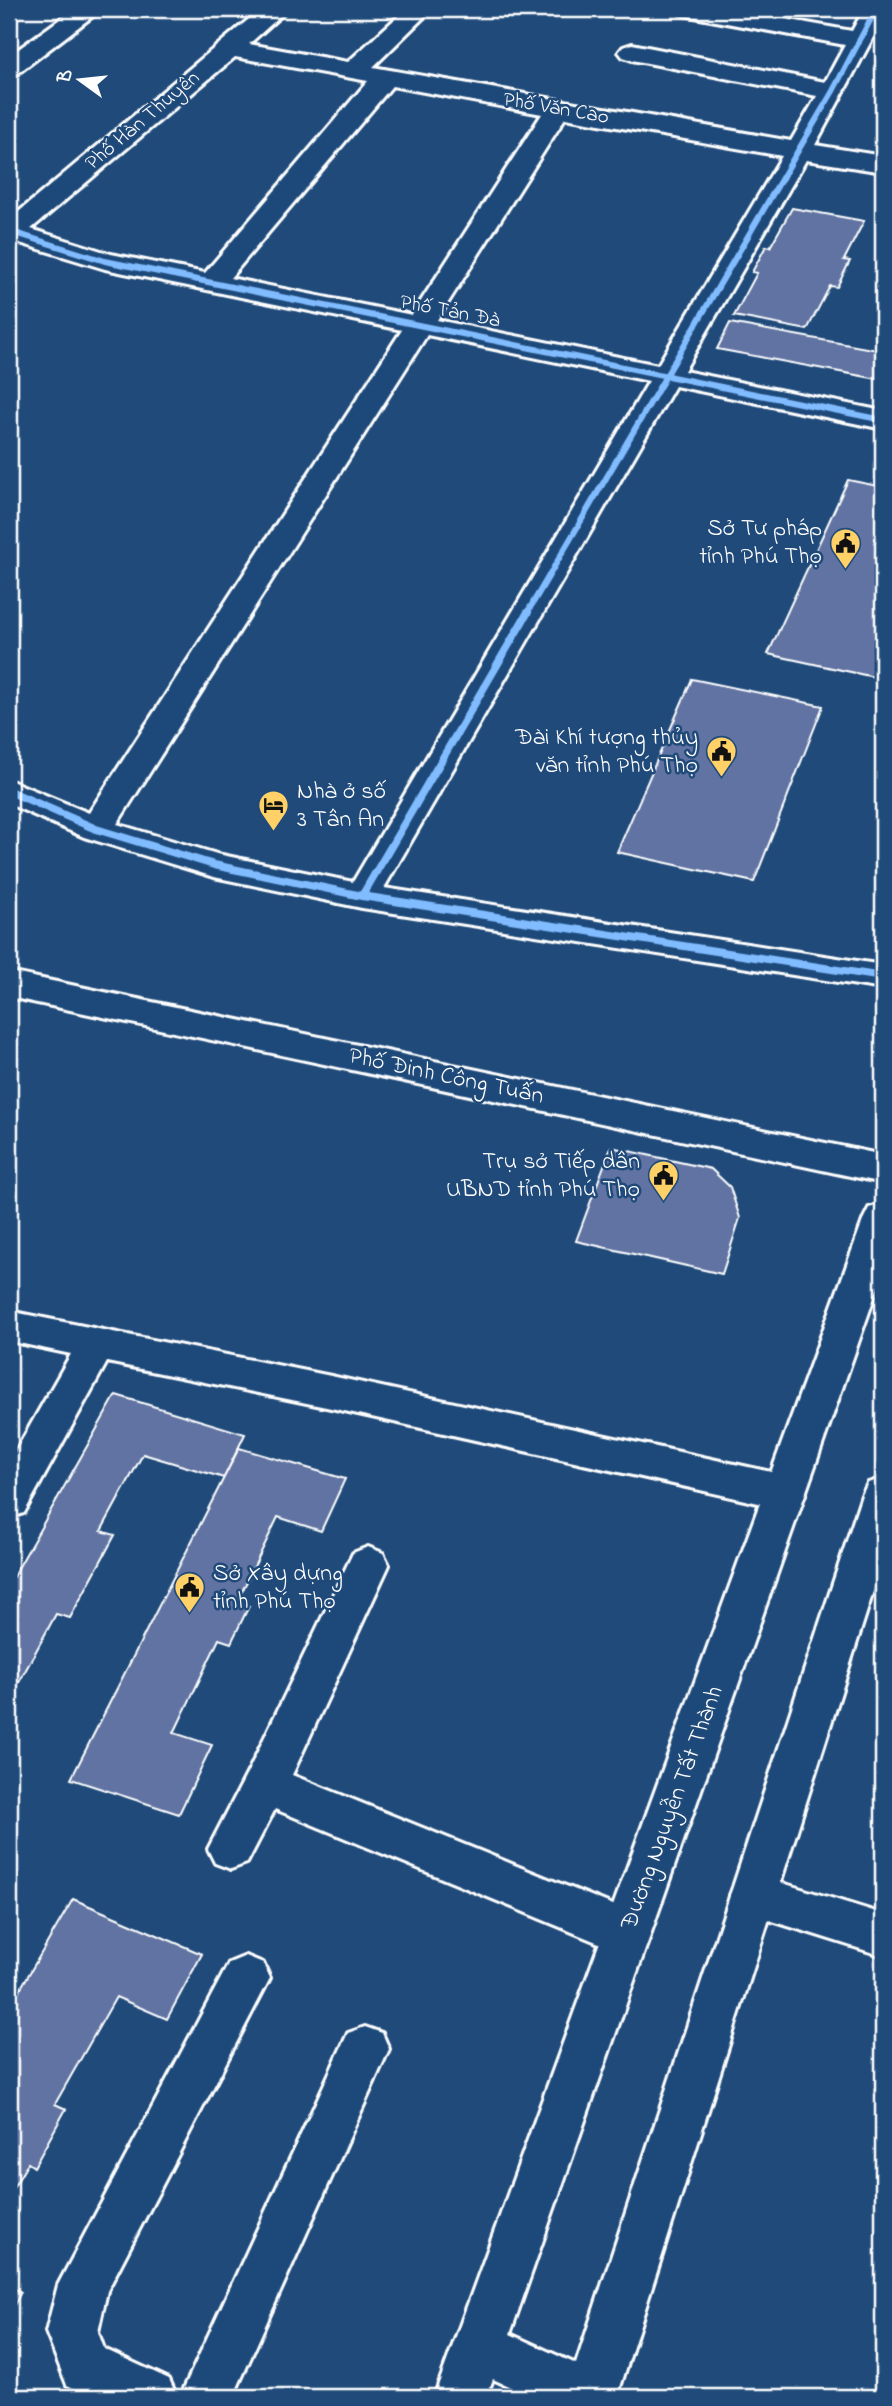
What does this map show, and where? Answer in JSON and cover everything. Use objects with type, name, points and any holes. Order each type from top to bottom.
[{"type":"street","points":[[9,68],[90,9]]},
{"type":"street","name":"Phố Hàn Thuyên","points":[[10,233],[276,9]]},
{"type":"street","points":[[354,71],[420,9]]},
{"type":"street","points":[[689,9],[860,40]]},
{"type":"street","points":[[362,896],[833,91],[876,9]]},
{"type":"street","name":"Phố Văn Cao","points":[[229,48],[558,109],[883,164]]},
{"type":"street","points":[[632,52],[833,91]]},
{"type":"street","points":[[211,283],[386,77]]},
{"type":"street","points":[[96,830],[558,109]]},
{"type":"street","name":"Phố Tản Đà","points":[[10,233],[105,261],[883,419]]},
{"type":"street","points":[[9,791],[96,830],[214,865],[362,896],[883,977]]},
{"type":"street","name":"Phố Đinh Công Tuấn","points":[[9,984],[883,1169]]},
{"type":"street","name":"Đường Nguyễn Tất Thành","points":[[460,2397],[481,2347],[883,1218]]},
{"type":"street","points":[[9,1326],[331,1392],[785,1492]]},
{"type":"street","points":[[9,1502],[97,1344]]},
{"type":"street","points":[[481,2347],[591,2397],[883,1495]]},
{"type":"street","points":[[231,1849],[265,1784],[368,1565]]},
{"type":"street","points":[[265,1784],[628,1933]]},
{"type":"street","points":[[752,1895],[883,1934]]},
{"type":"street","points":[[150,2397],[85,2367],[72,2332],[83,2285],[246,1978]]},
{"type":"street","points":[[206,2397],[365,2049]]},
{"type":"building","points":[[792,208],[864,221],[844,260],[850,261],[837,287],[830,286],[807,330],[734,316],[757,273],[752,272]]},
{"type":"building","points":[[730,323],[883,351],[883,380],[717,349]]},
{"type":"building","name":"Sở Tư pháp tỉnh Phú Thọ","points":[[848,480],[883,487],[883,656],[874,677],[768,654]]},
{"type":"building","name":"Đài Khí tượng thủy văn tỉnh Phú Thọ","points":[[692,679],[823,706],[754,882],[617,852]]},
{"type":"building","name":"Trụ sở Tiếp dân UBND tỉnh Phú Thọ","points":[[611,1147],[711,1169],[730,1187],[740,1218],[722,1274],[576,1241]]},
{"type":"building","points":[[116,1395],[245,1434],[224,1478],[143,1454],[101,1531],[115,1535],[70,1618],[56,1614],[9,1701],[9,1584]]},
{"type":"building","points":[[239,1448],[345,1479],[321,1531],[278,1517],[237,1602],[249,1606],[231,1643],[219,1639],[174,1733],[212,1745],[179,1814],[71,1779]]},
{"type":"building","points":[[73,1899],[202,1954],[167,2019],[116,1997],[55,2104],[66,2109],[34,2167],[28,2163],[9,2195],[9,2008]]},
{"type":"building","points":[[9,2286],[21,2292],[9,2315]]},
{"type":"cycle path","points":[[362,896],[833,91],[876,9]]},
{"type":"cycle path","points":[[9,231],[105,261],[883,420]]},
{"type":"cycle path","points":[[9,791],[96,829],[214,865],[362,896],[883,977]]},
{"type":"place","name":"Sở Tư pháp tỉnh Phú Thọ","points":[[845,570]]},
{"type":"place","name":"Đài Khí tượng thủy văn tỉnh Phú Thọ","points":[[721,779]]},
{"type":"place","name":"Nhà ở số 3 Tân An","points":[[274,833]]},
{"type":"place","name":"Trụ sở Tiếp dân UBND tỉnh Phú Thọ","points":[[663,1203]]},
{"type":"place","name":"Sở Xây dựng tỉnh Phú Thọ","points":[[190,1615]]}]
